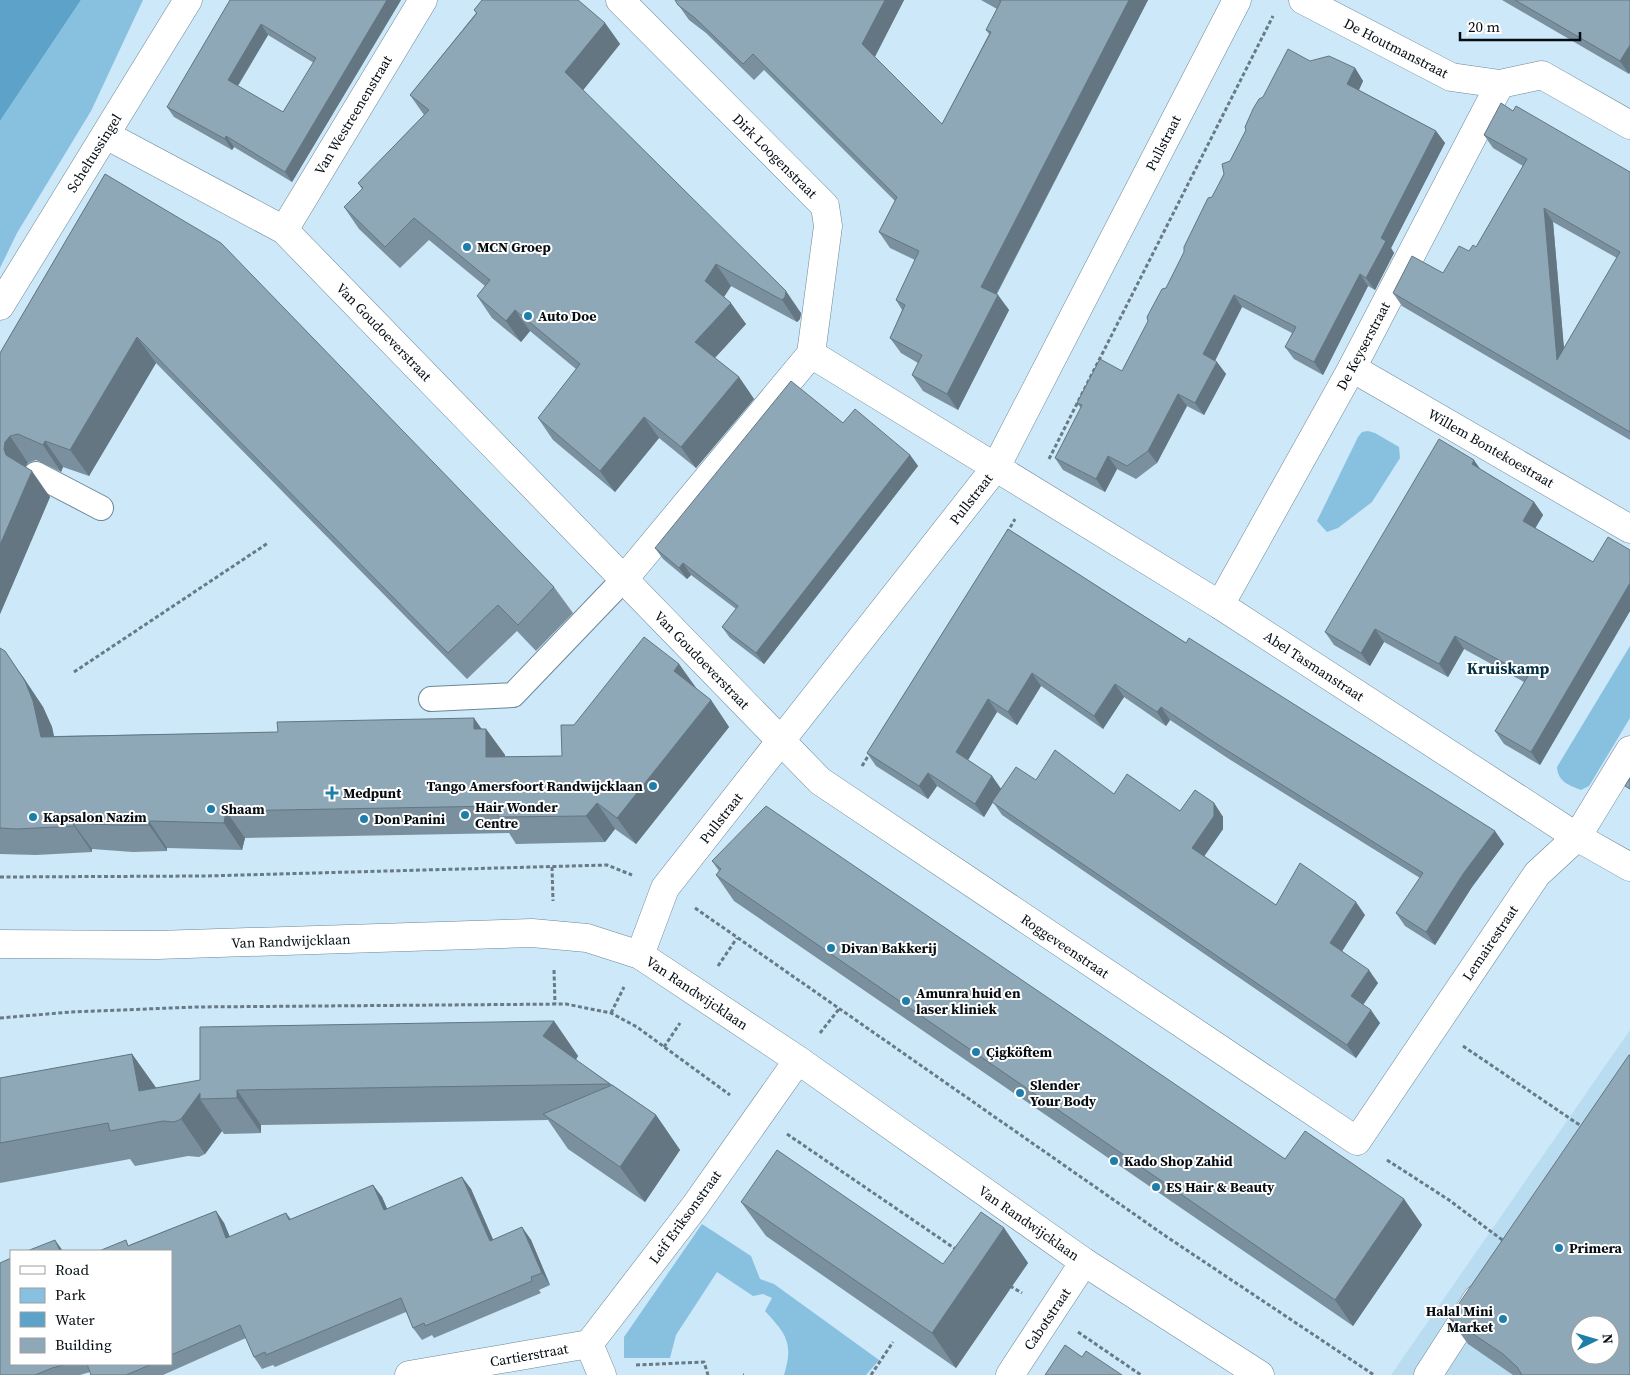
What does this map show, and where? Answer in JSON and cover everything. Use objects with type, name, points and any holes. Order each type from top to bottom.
[{"type":"street","name":"Scheltussingel","points":[[0,306],[188,0]]},
{"type":"street","name":"Van Westreenenstraat","points":[[284,230],[423,0]]},
{"type":"street","name":"Dirk Loogenstraat","points":[[620,0],[825,206],[828,226],[811,354]]},
{"type":"street","name":"Pullstraat","points":[[640,955],[666,888],[996,467],[1237,0]]},
{"type":"street","name":"De Houtmanstraat","points":[[1303,0],[1451,77],[1500,84],[1542,75],[1630,125]]},
{"type":"street","name":"De Keyserstraat","points":[[1220,606],[1352,368],[1500,84]]},
{"type":"street","name":"Van Goudoeverstraat","points":[[106,135],[284,230],[624,578],[780,742]]},
{"type":"street","points":[[624,578],[811,354],[996,467]]},
{"type":"street","name":"Willem Bontekoestraat","points":[[1352,368],[1630,529]]},
{"type":"street","name":"Abel Tasmanstraat","points":[[996,467],[1220,606],[1577,837],[1630,867]]},
{"type":"street","name":"Roggeveenstraat","points":[[780,742],[820,781],[1357,1141]]},
{"type":"street","name":"Lemairestraat","points":[[1357,1141],[1537,874],[1577,837],[1630,750]]},
{"type":"street","name":"Van Randwijcklaan","points":[[0,944],[157,945],[532,933],[588,938],[640,955],[798,1060],[1084,1262],[1260,1375]]},
{"type":"street","name":"Leif Eriksonstraat","points":[[596,1362],[695,1206],[758,1114],[798,1060]]},
{"type":"street","points":[[1428,1375],[1512,1247]]},
{"type":"street","name":"Cabotstraat","points":[[1010,1375],[1052,1314],[1084,1262]]},
{"type":"street","name":"Cartierstraat","points":[[409,1375],[596,1362]]},
{"type":"lane","points":[[36,474],[101,508]]},
{"type":"lane","points":[[431,699],[513,695],[624,578]]},
{"type":"path","points":[[74,672],[268,543]]},
{"type":"path","points":[[0,878],[205,876],[607,865],[666,888],[1167,1237],[1374,1375]]},
{"type":"path","points":[[0,1018],[71,1012],[196,1007],[566,1004],[611,1013],[637,1028],[758,1114],[962,1253]]},
{"type":"path","points":[[1433,1026],[1590,1132]]},
{"type":"path","points":[[1357,1141],[1449,1200],[1512,1247]]},
{"type":"path","points":[[1002,1280],[1141,1375]]},
{"type":"path","points":[[872,1375],[893,1342]]},
{"type":"path","points":[[596,1362],[704,1362],[708,1375]]},
{"type":"shaded area","points":[[1630,1030],[1630,1375],[1391,1375]]},
{"type":"green space","points":[[81,0],[143,0],[91,111],[17,233],[0,268],[0,121]]},
{"type":"green space","points":[[1368,431],[1399,447],[1400,458],[1372,502],[1338,528],[1327,532],[1317,521],[1358,437],[1362,432]]},
{"type":"green space","points":[[1630,646],[1630,718],[1589,786],[1581,790],[1562,780],[1557,767]]},
{"type":"green space","points":[[702,1224],[751,1256],[760,1279],[774,1284],[879,1360],[866,1375],[784,1375],[788,1355],[786,1340],[778,1326],[765,1311],[772,1298],[763,1294],[753,1296],[717,1272],[676,1335],[670,1358],[624,1358],[624,1337]]},
{"type":"water","points":[[0,0],[81,0],[0,121]]},
{"type":"building","points":[[230,0],[387,0],[285,172],[226,136],[225,139],[167,107]],"holes":[[[261,24],[316,58],[283,112],[228,80]]]},
{"type":"building","points":[[482,0],[578,0],[605,23],[565,72],[786,291],[785,297],[782,300],[716,264],[705,281],[731,303],[695,342],[739,377],[681,447],[644,417],[600,471],[538,418],[580,364],[515,310],[506,321],[477,296],[490,280],[414,218],[385,247],[344,207],[363,188],[358,183],[429,110],[410,95],[477,13],[474,10]]},
{"type":"building","points":[[675,0],[885,0],[862,44],[942,124],[991,32],[986,30],[1001,1],[999,0],[1129,0],[981,287],[998,295],[947,394],[912,375],[922,355],[890,338],[905,305],[896,300],[919,251],[879,232],[897,197],[753,54],[743,64],[695,18],[678,5]]},
{"type":"building","points":[[1515,0],[1630,0],[1630,45],[1620,61]]},
{"type":"building","points":[[1288,49],[1310,61],[1329,56],[1355,68],[1347,84],[1436,131],[1381,238],[1386,241],[1366,278],[1360,274],[1314,362],[1285,347],[1296,327],[1234,295],[1203,354],[1217,362],[1195,403],[1178,394],[1148,451],[1127,466],[1108,456],[1096,479],[1055,458],[1082,405],[1077,403],[1100,359],[1122,371],[1148,321],[1147,317],[1162,289],[1166,288],[1184,252],[1184,247],[1208,198],[1212,197],[1224,174],[1222,164],[1230,161],[1246,130],[1245,127],[1253,109],[1259,99],[1263,97]]},
{"type":"building","points":[[1501,103],[1513,111],[1516,106],[1630,172],[1630,432],[1393,293],[1412,256],[1443,273],[1459,246],[1469,251],[1473,245],[1476,247],[1527,159],[1484,135]],"holes":[[[1544,208],[1620,252],[1557,360]]]},
{"type":"building","points":[[105,174],[221,243],[554,587],[518,625],[498,605],[448,653],[137,337],[70,450],[45,441],[43,445],[18,434],[10,436],[5,442],[4,449],[6,455],[32,471],[0,545],[0,353]]},
{"type":"building","points":[[791,381],[843,423],[855,409],[910,455],[756,653],[722,627],[738,606],[683,563],[679,568],[655,548]]},
{"type":"building","points":[[1439,439],[1474,460],[1472,464],[1534,502],[1523,521],[1593,562],[1608,537],[1630,550],[1630,583],[1531,752],[1495,731],[1528,676],[1455,636],[1439,664],[1375,629],[1361,653],[1325,632]]},
{"type":"building","points":[[1008,529],[1186,643],[1189,638],[1495,831],[1463,874],[1426,932],[1396,913],[1423,873],[1161,707],[1157,712],[1115,684],[1094,716],[1032,673],[1008,712],[988,699],[956,752],[992,776],[975,804],[928,773],[919,786],[867,753]]},
{"type":"building","points":[[644,637],[679,664],[674,671],[711,700],[617,818],[597,803],[586,816],[498,817],[498,806],[226,811],[224,823],[149,821],[149,825],[73,823],[74,826],[0,828],[0,648],[5,651],[25,681],[33,701],[41,737],[278,732],[277,722],[474,718],[474,729],[486,729],[486,757],[562,756],[561,725],[574,725]]},
{"type":"building","points":[[1055,750],[1114,794],[1127,774],[1180,811],[1195,790],[1214,803],[1214,816],[1192,848],[1276,905],[1300,863],[1356,902],[1330,943],[1369,970],[1351,996],[1371,1010],[1347,1045],[992,802],[1016,767],[1036,780]]},
{"type":"building","points":[[1630,778],[1630,789],[1625,786]]},
{"type":"building","points":[[766,806],[1285,1159],[1305,1131],[1404,1199],[1335,1300],[716,875],[721,869],[712,861]]},
{"type":"building","points":[[554,1021],[543,1036],[610,1084],[237,1090],[237,1098],[200,1099],[200,1093],[181,1119],[174,1122],[163,1121],[110,1131],[108,1123],[0,1143],[0,1078],[132,1054],[139,1091],[200,1080],[200,1027]]},
{"type":"building","points":[[1630,1055],[1630,1375],[1522,1375],[1517,1367],[1503,1354],[1449,1318]]},
{"type":"building","points":[[612,1085],[656,1115],[620,1167],[543,1114]]},
{"type":"building","points":[[777,1150],[943,1264],[981,1212],[1004,1228],[932,1333],[741,1202]]},
{"type":"building","points":[[462,1177],[490,1241],[522,1227],[542,1273],[531,1277],[532,1281],[425,1326],[424,1323],[413,1328],[401,1298],[266,1355],[265,1352],[254,1357],[240,1325],[172,1355],[172,1250],[101,1250],[126,1240],[128,1246],[216,1211],[226,1238],[286,1213],[289,1220],[373,1185],[384,1210]]},
{"type":"building","points":[[55,1240],[60,1250],[30,1250]]},
{"type":"building","points":[[10,1258],[10,1365],[64,1365],[35,1375],[0,1375],[0,1263]]},
{"type":"building","points":[[1065,1345],[1082,1357],[1086,1351],[1122,1375],[1045,1375]]},
{"type":"building","points":[[87,1365],[150,1365],[126,1375],[91,1375]]},
{"type":"place","name":"MCN Groep","points":[[467,247]]},
{"type":"place","name":"Auto Doe","points":[[528,316]]},
{"type":"place","name":"Tango Amersfoort Randwijcklaan","points":[[653,786]]},
{"type":"place","name":"Medpunt","points":[[332,793]]},
{"type":"place","name":"Shaam","points":[[211,809]]},
{"type":"place","name":"Hair Wonder Centre","points":[[465,815]]},
{"type":"place","name":"Kapsalon Nazim","points":[[33,817]]},
{"type":"place","name":"Don Panini","points":[[364,819]]},
{"type":"place","name":"Divan Bakkerij","points":[[831,948]]},
{"type":"place","name":"Amunra huid en laser kliniek","points":[[906,1001]]},
{"type":"place","name":"Çigköftem","points":[[976,1052]]},
{"type":"place","name":"Slender Your Body","points":[[1020,1093]]},
{"type":"place","name":"Kado Shop Zahid","points":[[1114,1161]]},
{"type":"place","name":"ES Hair & Beauty","points":[[1156,1187]]},
{"type":"place","name":"Primera","points":[[1559,1248]]},
{"type":"place","name":"Halal Mini Market","points":[[1503,1319]]},
{"type":"district","name":"Kruiskamp","points":[[1508,668]]}]
